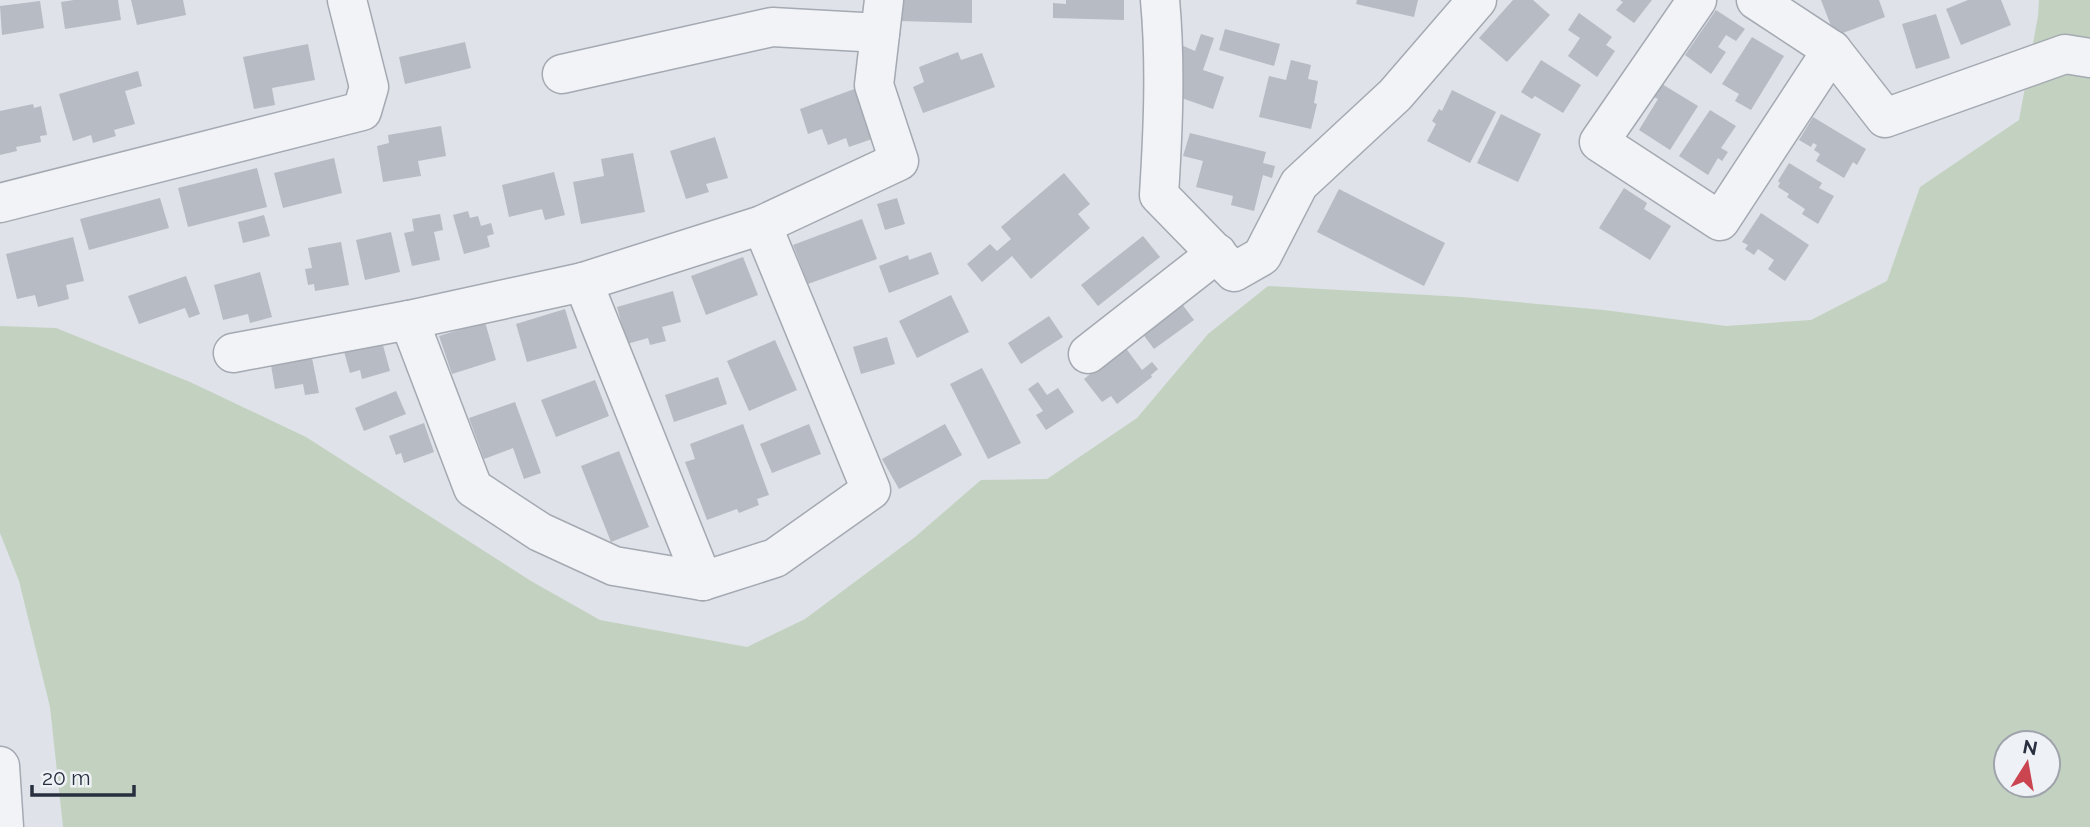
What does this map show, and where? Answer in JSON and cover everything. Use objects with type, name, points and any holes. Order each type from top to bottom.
[{"type":"street","points":[[0,203],[362,111],[369,87],[347,0]]},
{"type":"street","points":[[1160,0],[1162,138],[1159,195],[1234,272],[1262,256],[1299,184],[1395,95],[1477,0]]},
{"type":"street","points":[[1697,0],[1599,142],[1720,220],[1832,50]]},
{"type":"street","points":[[1756,0],[1832,50],[1885,118],[2065,54],[2090,58]]},
{"type":"street","points":[[233,353],[409,320],[583,282],[762,225],[899,161],[874,85],[882,17],[772,27],[562,74]]},
{"type":"street","points":[[409,320],[473,488],[540,532],[614,566],[703,581],[775,558],[871,490],[762,225]]},
{"type":"street","points":[[1088,354],[1217,253]]},
{"type":"street","points":[[583,282],[703,581]]},
{"type":"street","points":[[0,766],[4,827]]},
{"type":"green space","points":[[2039,0],[2090,0],[2090,827],[63,827],[50,707],[19,581],[0,533],[0,326],[56,328],[190,382],[306,437],[531,581],[600,620],[747,647],[805,619],[915,537],[981,480],[1047,479],[1137,418],[1208,334],[1268,286],[1462,297],[1604,310],[1726,326],[1811,320],[1887,281],[1920,187],[2019,120]]},
{"type":"building","points":[[118,0],[121,20],[65,29],[61,2]]},
{"type":"building","points":[[131,0],[183,0],[186,15],[137,25]]},
{"type":"building","points":[[900,0],[972,0],[972,23],[899,21]]},
{"type":"building","points":[[1066,0],[1124,0],[1124,20],[1053,18],[1053,3],[1066,4]]},
{"type":"building","points":[[1357,0],[1418,0],[1414,17],[1356,4]]},
{"type":"building","points":[[1513,0],[1533,0],[1550,15],[1507,62],[1479,38]]},
{"type":"building","points":[[1620,0],[1652,0],[1634,23],[1616,10],[1623,2]]},
{"type":"building","points":[[1821,0],[1879,0],[1885,17],[1835,36]]},
{"type":"building","points":[[1968,0],[2001,0],[2011,25],[1961,45],[1946,9]]},
{"type":"building","points":[[40,1],[44,28],[2,35],[0,6]]},
{"type":"building","points":[[1716,10],[1745,29],[1736,41],[1726,35],[1718,47],[1726,52],[1711,74],[1685,55]]},
{"type":"building","points":[[1579,13],[1612,37],[1606,45],[1615,51],[1597,77],[1568,56],[1580,38],[1568,30]]},
{"type":"building","points":[[1936,14],[1950,58],[1916,69],[1902,24]]},
{"type":"building","points":[[1225,29],[1280,44],[1274,66],[1219,50]]},
{"type":"building","points":[[1201,34],[1214,38],[1203,70],[1224,77],[1213,109],[1173,95],[1183,64],[1173,61],[1179,44],[1195,51]]},
{"type":"building","points":[[1752,37],[1784,56],[1751,110],[1735,101],[1739,94],[1722,84]]},
{"type":"building","points":[[465,42],[471,68],[405,84],[399,57]]},
{"type":"building","points":[[308,44],[315,80],[272,88],[275,105],[254,109],[243,57]]},
{"type":"building","points":[[958,52],[961,60],[982,53],[995,87],[923,113],[913,87],[924,82],[919,67]]},
{"type":"building","points":[[1291,60],[1311,65],[1308,79],[1318,81],[1314,103],[1317,104],[1311,129],[1259,117],[1269,76],[1286,80]]},
{"type":"building","points":[[1541,60],[1581,85],[1563,113],[1535,96],[1532,99],[1521,92]]},
{"type":"building","points":[[138,71],[142,86],[125,91],[135,124],[114,130],[116,136],[93,143],[91,135],[73,141],[59,94]]},
{"type":"building","points":[[1657,81],[1698,106],[1670,150],[1639,130],[1658,99],[1654,97]]},
{"type":"building","points":[[857,88],[875,138],[849,147],[846,138],[828,145],[822,129],[808,134],[800,109]]},
{"type":"building","points":[[1452,90],[1496,112],[1470,163],[1427,141],[1436,124],[1432,121],[1439,109],[1442,111]]},
{"type":"building","points":[[33,104],[34,108],[41,106],[47,135],[40,136],[41,142],[16,147],[17,151],[0,155],[0,111]]},
{"type":"building","points":[[1710,110],[1736,126],[1721,148],[1728,152],[1722,161],[1718,158],[1708,175],[1679,156]]},
{"type":"building","points":[[1501,114],[1541,134],[1518,182],[1477,163]]},
{"type":"building","points":[[1813,117],[1866,149],[1857,165],[1853,162],[1844,178],[1816,161],[1820,154],[1814,150],[1817,145],[1813,143],[1811,147],[1799,140]]},
{"type":"building","points":[[441,126],[446,156],[418,161],[421,176],[383,182],[377,146],[389,143],[388,135]]},
{"type":"building","points":[[1190,133],[1266,152],[1263,163],[1275,166],[1272,178],[1263,175],[1254,211],[1231,205],[1233,196],[1196,187],[1203,161],[1183,156]]},
{"type":"building","points":[[715,137],[728,178],[706,184],[709,192],[686,199],[670,151]]},
{"type":"building","points":[[633,153],[645,212],[581,224],[573,182],[604,176],[601,159]]},
{"type":"building","points":[[334,158],[342,193],[283,208],[274,173]]},
{"type":"building","points":[[1789,163],[1822,183],[1819,188],[1834,196],[1818,224],[1802,214],[1805,209],[1778,187],[1778,181]]},
{"type":"building","points":[[257,168],[267,207],[188,227],[178,188]]},
{"type":"building","points":[[554,172],[565,215],[545,220],[542,209],[509,217],[502,185]]},
{"type":"building","points":[[1064,173],[1090,204],[1078,214],[1090,228],[1031,279],[1012,256],[982,282],[967,264],[990,244],[997,251],[1011,239],[1001,227]]},
{"type":"building","points":[[1624,188],[1647,203],[1644,209],[1671,226],[1650,260],[1599,228]]},
{"type":"building","points":[[1339,189],[1445,243],[1424,286],[1317,232]]},
{"type":"building","points":[[160,198],[169,228],[89,250],[80,219]]},
{"type":"building","points":[[897,198],[905,224],[885,230],[877,204]]},
{"type":"building","points":[[468,211],[470,218],[478,216],[481,226],[491,223],[494,234],[487,236],[490,247],[464,254],[453,215]]},
{"type":"building","points":[[1761,213],[1809,245],[1785,281],[1768,269],[1774,260],[1758,249],[1754,255],[1745,249],[1748,245],[1742,242]]},
{"type":"building","points":[[440,214],[443,230],[434,232],[440,260],[412,266],[404,233],[414,231],[412,219]]},
{"type":"building","points":[[264,215],[270,236],[243,243],[238,222]]},
{"type":"building","points":[[862,219],[877,259],[808,284],[793,245]]},
{"type":"building","points":[[391,232],[400,272],[365,280],[356,240]]},
{"type":"building","points":[[1143,236],[1160,257],[1098,306],[1081,285]]},
{"type":"building","points":[[73,237],[84,281],[66,285],[69,299],[38,307],[35,295],[17,299],[6,254]]},
{"type":"building","points":[[341,242],[349,285],[315,291],[314,284],[308,285],[305,269],[312,268],[308,248]]},
{"type":"building","points":[[931,252],[939,274],[889,293],[879,266],[908,255],[909,260]]},
{"type":"building","points":[[743,257],[758,295],[706,315],[691,276]]},
{"type":"building","points":[[260,272],[272,317],[250,323],[248,314],[223,320],[214,285]]},
{"type":"building","points":[[186,276],[200,314],[189,318],[185,308],[139,324],[128,296]]},
{"type":"building","points":[[673,291],[681,322],[662,327],[666,341],[650,345],[648,338],[627,344],[617,307]]},
{"type":"building","points":[[951,295],[969,332],[917,358],[899,321]]},
{"type":"building","points":[[1182,304],[1194,320],[1154,349],[1142,333]]},
{"type":"building","points":[[565,309],[577,348],[527,362],[516,324]]},
{"type":"building","points":[[1049,316],[1063,337],[1021,364],[1008,343]]},
{"type":"building","points":[[485,322],[496,360],[452,374],[439,336]]},
{"type":"building","points":[[887,337],[895,364],[861,374],[853,347]]},
{"type":"building","points":[[381,338],[390,371],[362,379],[360,370],[350,373],[343,348]]},
{"type":"building","points":[[775,340],[797,390],[749,411],[727,361]]},
{"type":"building","points":[[1125,347],[1142,370],[1152,362],[1158,369],[1152,377],[1117,404],[1111,396],[1102,402],[1084,379]]},
{"type":"building","points":[[312,358],[319,393],[305,395],[303,384],[275,389],[271,365]]},
{"type":"building","points":[[982,368],[1021,443],[988,459],[950,384]]},
{"type":"building","points":[[718,377],[727,404],[674,422],[665,395]]},
{"type":"building","points":[[595,380],[609,416],[556,437],[541,400]]},
{"type":"building","points":[[1038,382],[1047,395],[1058,388],[1074,412],[1046,430],[1036,415],[1043,411],[1028,389]]},
{"type":"building","points":[[396,391],[406,414],[364,431],[355,408]]},
{"type":"building","points":[[515,402],[541,473],[524,479],[513,448],[484,459],[469,418]]},
{"type":"building","points":[[424,423],[434,452],[404,463],[401,453],[396,455],[389,436]]},
{"type":"building","points":[[743,424],[769,495],[757,499],[759,505],[739,513],[737,509],[707,520],[685,462],[695,459],[690,444]]},
{"type":"building","points":[[809,424],[821,454],[772,473],[760,444]]},
{"type":"building","points":[[945,424],[962,455],[899,489],[882,459]]},
{"type":"building","points":[[619,451],[649,527],[611,542],[581,466]]}]
